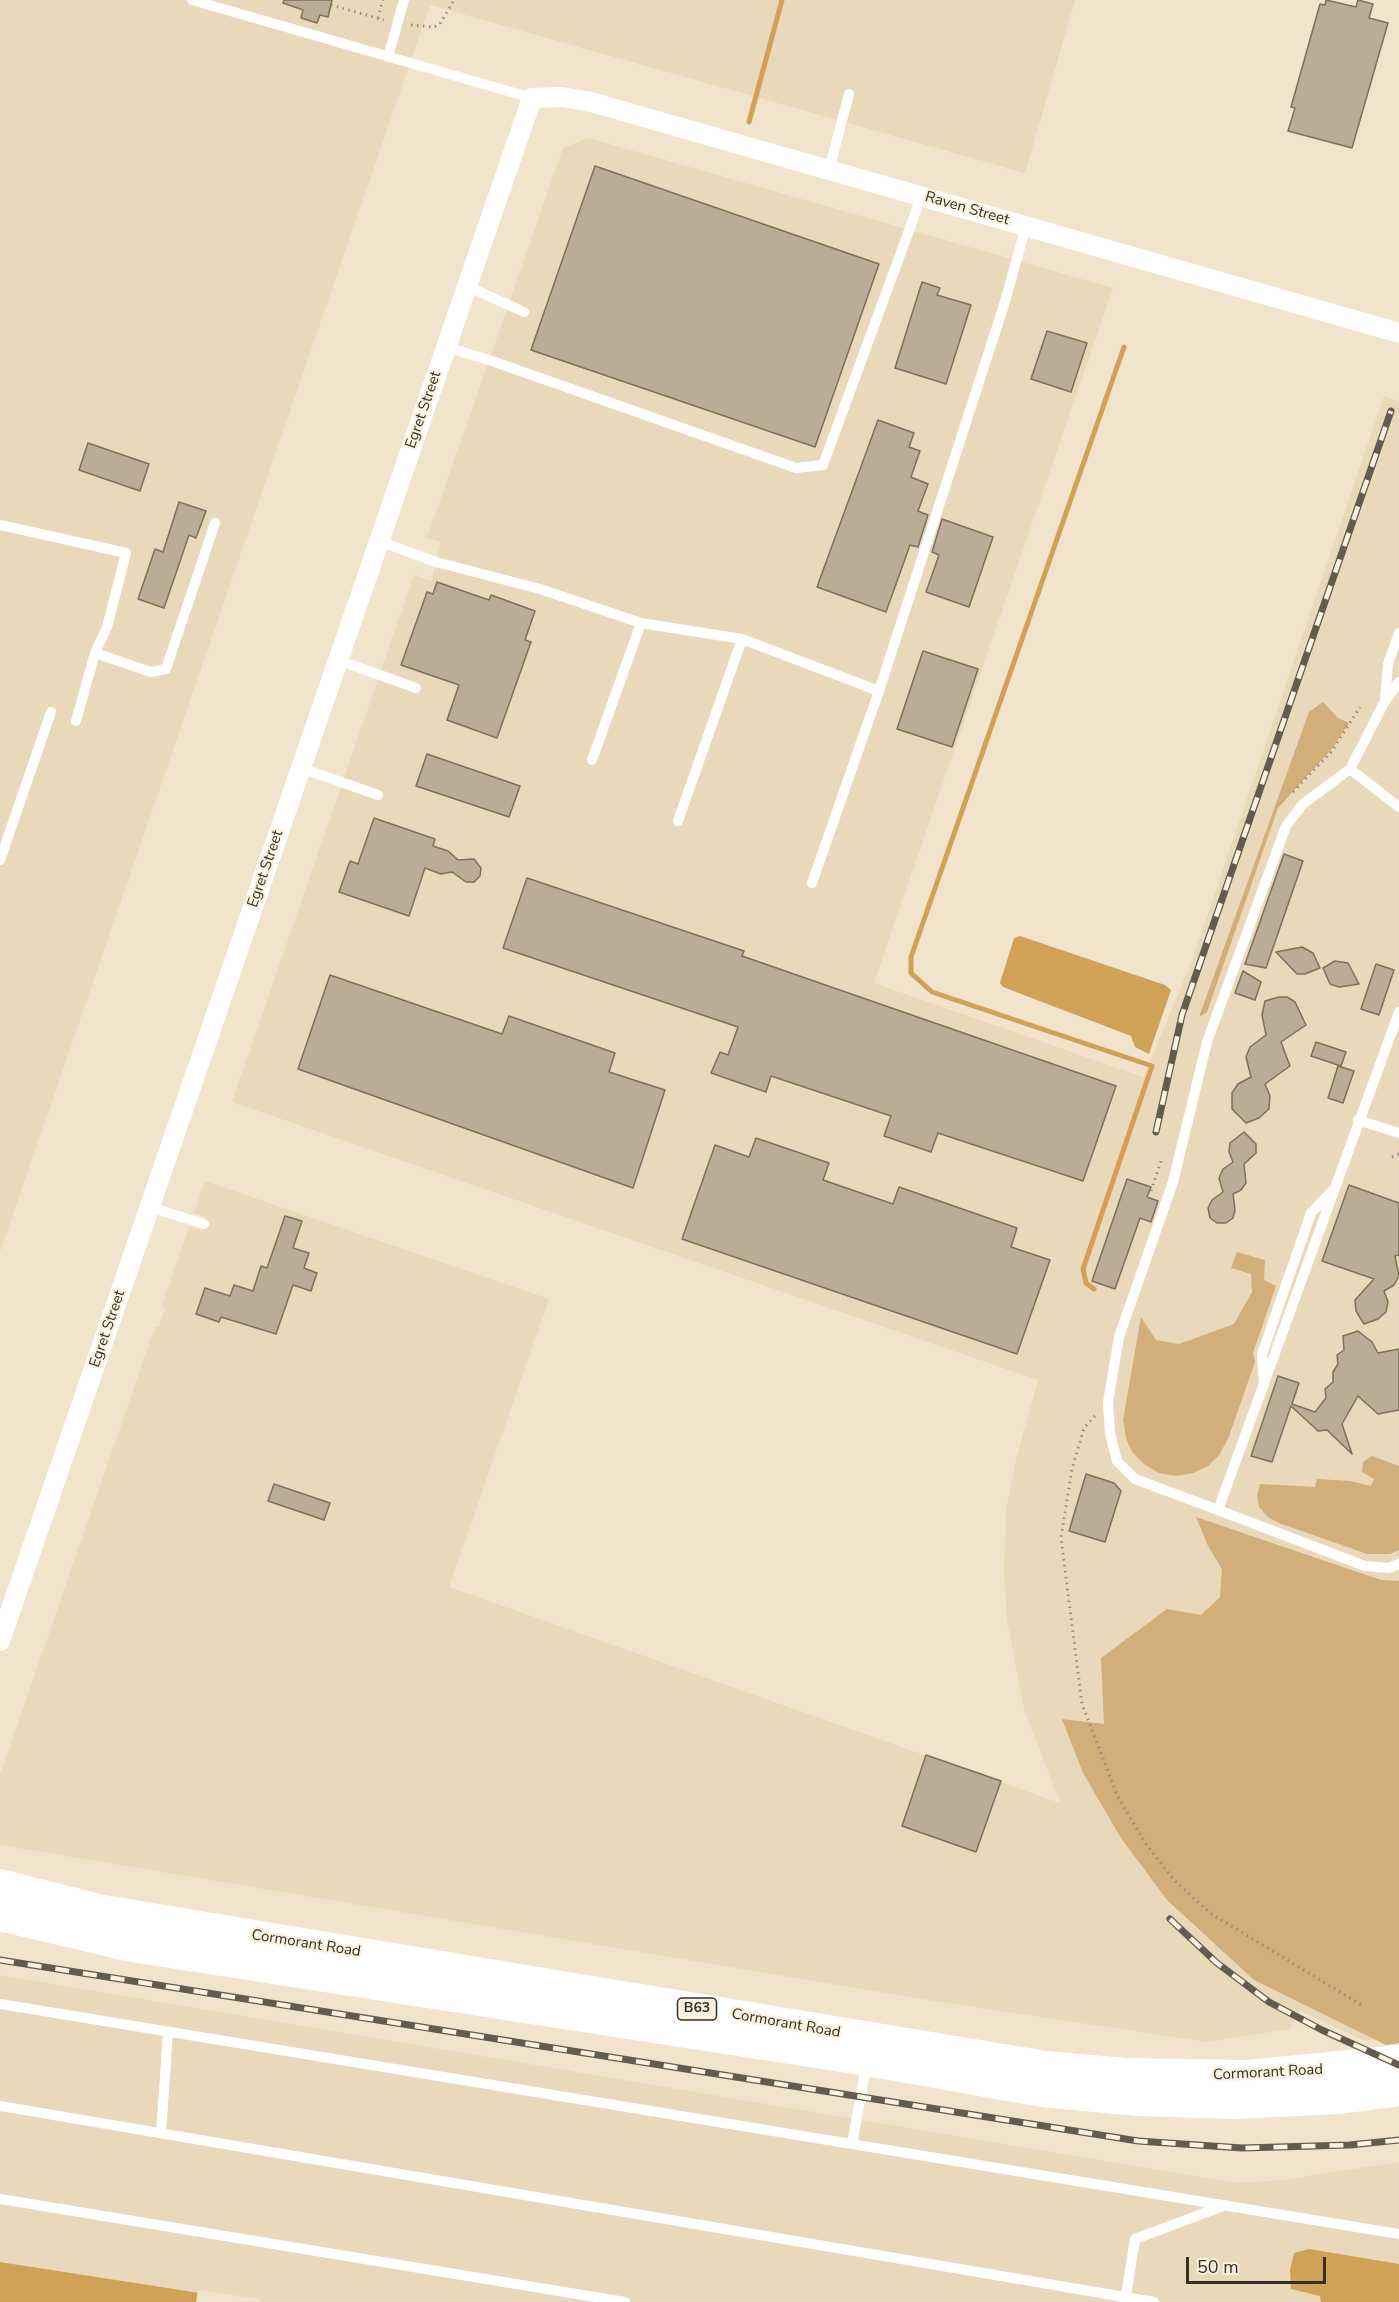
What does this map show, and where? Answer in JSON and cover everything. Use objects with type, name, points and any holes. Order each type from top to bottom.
[{"type":"main road","name":"Cormorant Road","points":[[0,1886],[103,1911],[1046,2067],[1124,2074],[1249,2076],[1399,2061]]},
{"type":"main road","name":"Cormorant Road","points":[[0,1915],[131,1946],[867,2060],[1042,2091],[1138,2100],[1235,2103],[1340,2098],[1399,2090]]},
{"type":"street","name":"Raven Street","points":[[532,98],[562,97],[591,102],[1399,333]]},
{"type":"street","name":"Egret Street","points":[[0,1641],[532,98]]},
{"type":"lane","points":[[192,0],[532,98]]},
{"type":"lane","points":[[388,57],[404,0]]},
{"type":"lane","points":[[829,170],[849,94]]},
{"type":"lane","points":[[446,347],[796,468],[823,465],[922,195]]},
{"type":"lane","points":[[812,883],[879,692],[1004,305],[1026,226]]},
{"type":"lane","points":[[467,286],[524,312]]},
{"type":"lane","points":[[95,653],[151,672],[166,669],[215,523]]},
{"type":"lane","points":[[0,525],[126,553],[107,627],[95,653],[76,721]]},
{"type":"lane","points":[[379,541],[436,562],[540,589],[641,624],[742,639],[879,692]]},
{"type":"lane","points":[[592,760],[641,624]]},
{"type":"lane","points":[[1385,701],[1388,664],[1399,633]]},
{"type":"lane","points":[[678,821],[742,639]]},
{"type":"lane","points":[[338,660],[416,688]]},
{"type":"lane","points":[[1399,682],[1385,701],[1350,769],[1303,804],[1286,826],[1207,1042],[1173,1182],[1119,1336],[1108,1402],[1110,1433],[1118,1461],[1135,1479],[1365,1566],[1389,1568],[1399,1564]]},
{"type":"lane","points":[[0,860],[51,712]]},
{"type":"lane","points":[[301,768],[378,795]]},
{"type":"lane","points":[[1350,769],[1399,807]]},
{"type":"lane","points":[[1218,1509],[1264,1390],[1358,1120],[1399,1012]]},
{"type":"lane","points":[[1358,1120],[1399,1133]]},
{"type":"lane","points":[[150,1207],[204,1224]]},
{"type":"lane","points":[[0,2004],[1399,2234]]},
{"type":"lane","points":[[161,2133],[168,2032]]},
{"type":"lane","points":[[852,2144],[867,2060]]},
{"type":"lane","points":[[0,2106],[1125,2300],[1154,2302]]},
{"type":"lane","points":[[0,2199],[625,2302]]},
{"type":"lane","points":[[1125,2300],[1135,2239],[1226,2205]]},
{"type":"path","points":[[378,18],[383,0]]},
{"type":"path","points":[[1392,1157],[1399,1154]]},
{"type":"path","points":[[1108,1402],[1084,1428],[1071,1469],[1061,1538],[1082,1704],[1114,1787],[1146,1844],[1166,1870],[1210,1913],[1363,2006]]},
{"type":"shaded area","points":[[0,0],[1075,0],[1025,173],[430,5],[0,1252]]},
{"type":"shaded area","points":[[588,138],[1113,288],[874,983],[1143,1077],[1190,966],[1384,396],[1399,401],[1399,2035],[1365,2041],[1300,2011],[1290,2029],[1207,2042],[934,2001],[0,1845],[0,1775],[155,1327],[159,1327],[165,1308],[162,1305],[189,1227],[202,1231],[205,1217],[194,1213],[205,1181],[549,1299],[449,1587],[1060,1803],[1024,1709],[1007,1620],[1004,1572],[1006,1510],[1016,1460],[1038,1380],[232,1102],[414,575],[431,581],[441,542],[427,538],[563,148]]},
{"type":"shaded area","points":[[1323,702],[1338,718],[1349,723],[1331,750],[1278,808],[1207,1012],[1199,1017],[1309,712]]},
{"type":"shaded area","points":[[1020,936],[1165,985],[1171,990],[1149,1054],[1135,1047],[1131,1036],[1003,987],[1000,983],[1014,938]]},
{"type":"shaded area","points":[[1237,1252],[1265,1260],[1264,1280],[1276,1286],[1253,1353],[1255,1362],[1228,1439],[1219,1455],[1208,1466],[1193,1473],[1176,1476],[1159,1473],[1144,1464],[1132,1452],[1126,1438],[1123,1420],[1141,1317],[1156,1340],[1179,1344],[1234,1324],[1252,1292],[1251,1274],[1231,1268]]},
{"type":"shaded area","points":[[1372,1456],[1399,1466],[1399,1550],[1390,1554],[1367,1554],[1279,1523],[1268,1517],[1259,1507],[1257,1496],[1260,1484],[1315,1487],[1317,1479],[1350,1481],[1371,1486],[1374,1479],[1362,1472],[1363,1462]]},
{"type":"shaded area","points":[[1196,1517],[1381,1580],[1399,1581],[1399,2043],[1386,2045],[1254,1980],[1167,1900],[1121,1838],[1083,1773],[1062,1719],[1104,1724],[1101,1658],[1167,1609],[1201,1615],[1220,1597],[1222,1569],[1208,1546]]},
{"type":"shaded area","points":[[0,1975],[1236,2183],[1282,2180],[1399,2162],[1399,2302],[258,2302],[0,2262]]},
{"type":"shaded area","points":[[1309,2249],[1399,2264],[1399,2302],[1321,2302],[1320,2296],[1291,2289],[1290,2270],[1294,2253]]},
{"type":"shaded area","points":[[0,2262],[258,2302],[0,2302]]},
{"type":"pier","points":[[198,2290],[259,2299],[261,2302],[196,2302]]},
{"type":"building","points":[[284,0],[332,0],[328,17],[320,15],[317,23],[301,18],[303,10],[283,3]]},
{"type":"building","points":[[1326,0],[1356,7],[1358,0],[1373,4],[1369,18],[1388,23],[1352,148],[1288,131],[1295,108],[1291,107],[1320,4],[1325,5]]},
{"type":"building","points":[[595,166],[879,264],[815,447],[531,350]]},
{"type":"building","points":[[922,282],[940,288],[937,295],[971,305],[946,384],[895,368]]},
{"type":"building","points":[[1047,331],[1087,343],[1071,392],[1031,379]]},
{"type":"building","points":[[878,420],[914,433],[909,447],[920,451],[911,477],[928,484],[918,511],[928,515],[918,547],[910,545],[886,612],[817,587]]},
{"type":"building","points":[[88,443],[149,464],[140,491],[79,470]]},
{"type":"building","points":[[179,502],[206,511],[196,538],[189,535],[164,608],[138,599],[155,549],[163,552]]},
{"type":"building","points":[[942,519],[993,537],[969,607],[926,592],[939,555],[932,552]]},
{"type":"building","points":[[437,582],[489,600],[491,595],[535,611],[525,640],[531,642],[497,738],[447,720],[459,685],[401,665],[427,592],[433,594]]},
{"type":"building","points":[[923,651],[978,669],[952,747],[897,729]]},
{"type":"building","points":[[427,754],[520,786],[509,817],[416,786]]},
{"type":"building","points":[[374,818],[435,839],[433,846],[448,851],[458,860],[474,859],[481,868],[480,876],[474,882],[466,882],[452,872],[441,874],[425,868],[409,916],[339,892],[350,861],[358,864]]},
{"type":"building","points":[[1284,854],[1303,861],[1266,968],[1245,964]]},
{"type":"building","points":[[527,878],[744,951],[742,956],[1116,1086],[1083,1181],[938,1133],[931,1152],[884,1136],[891,1116],[771,1076],[766,1092],[711,1073],[720,1052],[728,1055],[738,1027],[503,948]]},
{"type":"building","points":[[1302,947],[1313,953],[1320,968],[1305,974],[1297,974],[1276,952]]},
{"type":"building","points":[[1335,961],[1348,963],[1359,984],[1339,987],[1330,984],[1323,968]]},
{"type":"building","points":[[1376,964],[1394,970],[1379,1015],[1361,1009]]},
{"type":"building","points":[[1243,971],[1261,982],[1255,1000],[1235,993]]},
{"type":"building","points":[[330,975],[502,1034],[509,1016],[615,1053],[609,1072],[665,1090],[633,1188],[298,1069]]},
{"type":"building","points":[[1287,997],[1295,1002],[1306,1025],[1281,1042],[1290,1066],[1265,1084],[1270,1096],[1269,1109],[1259,1118],[1246,1123],[1232,1109],[1232,1093],[1238,1084],[1251,1077],[1246,1057],[1250,1047],[1266,1035],[1262,1015],[1265,1001]]},
{"type":"building","points":[[1316,1042],[1346,1052],[1341,1066],[1311,1056]]},
{"type":"building","points":[[1338,1066],[1354,1071],[1343,1103],[1328,1098]]},
{"type":"building","points":[[1244,1132],[1256,1144],[1256,1153],[1244,1164],[1246,1183],[1241,1190],[1233,1194],[1235,1210],[1233,1218],[1226,1223],[1217,1223],[1210,1218],[1208,1208],[1212,1200],[1223,1192],[1219,1178],[1223,1169],[1233,1162],[1229,1152],[1230,1143]]},
{"type":"building","points":[[756,1138],[829,1163],[823,1180],[893,1204],[899,1187],[1017,1228],[1011,1247],[1050,1260],[1017,1354],[682,1239],[715,1145],[749,1157]]},
{"type":"building","points":[[1127,1179],[1151,1187],[1147,1197],[1158,1201],[1151,1222],[1140,1218],[1115,1289],[1092,1281]]},
{"type":"building","points":[[1349,1185],[1399,1203],[1399,1255],[1395,1256],[1399,1276],[1394,1285],[1384,1291],[1388,1302],[1386,1312],[1378,1319],[1364,1324],[1356,1311],[1355,1300],[1374,1279],[1322,1261]]},
{"type":"building","points":[[285,1216],[302,1221],[293,1248],[309,1253],[304,1268],[317,1273],[311,1291],[293,1285],[276,1334],[221,1317],[219,1322],[196,1314],[205,1288],[230,1296],[234,1285],[253,1291],[261,1266],[267,1268]]},
{"type":"building","points":[[1358,1331],[1372,1342],[1378,1353],[1399,1349],[1399,1410],[1378,1414],[1358,1396],[1342,1424],[1352,1454],[1327,1430],[1318,1431],[1291,1406],[1272,1462],[1251,1456],[1278,1376],[1299,1383],[1292,1404],[1315,1412],[1326,1398],[1325,1389],[1333,1382],[1333,1372],[1338,1364],[1337,1355],[1344,1350],[1343,1336]]},
{"type":"building","points":[[1086,1474],[1114,1483],[1121,1491],[1105,1542],[1069,1531]]},
{"type":"building","points":[[274,1484],[330,1503],[324,1520],[268,1501]]},
{"type":"building","points":[[926,1755],[1001,1781],[976,1852],[902,1826]]},
{"type":"waterway","points":[[749,122],[782,0]]},
{"type":"waterway","points":[[1094,1289],[1086,1283],[1083,1269],[1152,1066],[932,992],[911,973],[911,957],[1124,347]]},
{"type":"railway","points":[[1156,1132],[1182,1015],[1391,411]]},
{"type":"railway","points":[[1170,1919],[1217,1963],[1269,2002],[1322,2030],[1399,2065]]},
{"type":"railway","points":[[0,1960],[1138,2141],[1242,2148],[1350,2145],[1399,2140]]}]
